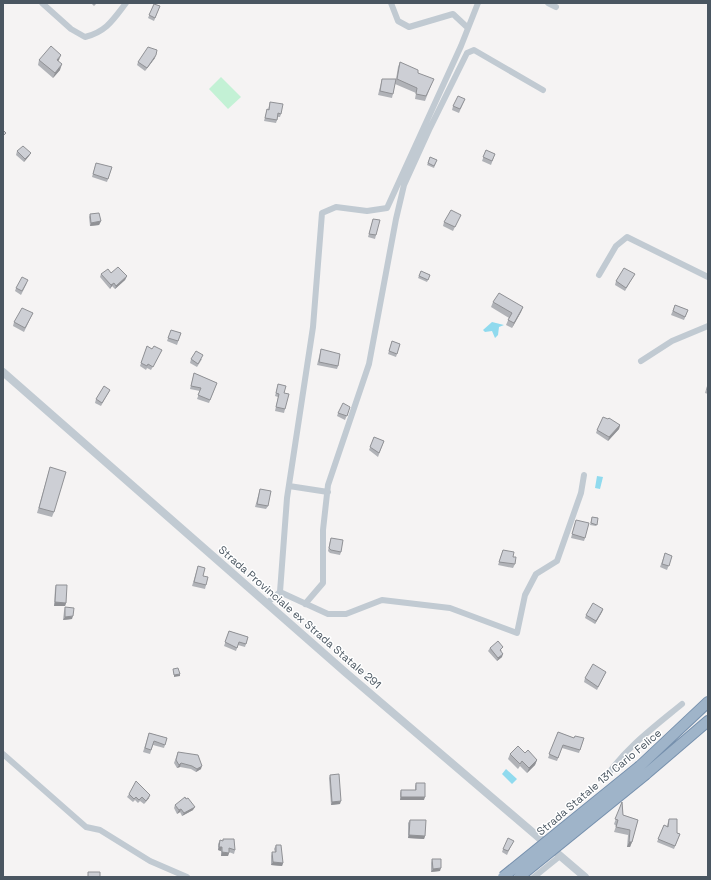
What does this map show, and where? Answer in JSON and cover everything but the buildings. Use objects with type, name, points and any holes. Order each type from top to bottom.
[{"type":"highway","name":"Strada Statale 131 Carlo Felice","points":[[519,877],[643,770],[708,702]]},
{"type":"highway","name":"Strada Statale 131 Carlo Felice","points":[[503,877],[708,721]]},
{"type":"street","points":[[42,3],[71,28],[85,37],[97,34],[112,21],[126,3]]},
{"type":"street","points":[[391,3],[398,21],[409,28],[453,14],[468,28]]},
{"type":"street","points":[[267,603],[280,592],[289,486],[313,327],[322,213],[336,207],[367,210],[387,208],[478,3]]},
{"type":"street","points":[[548,3],[556,7]]},
{"type":"street","points":[[305,604],[322,583],[323,530],[328,492],[348,424],[369,364],[396,219],[404,185],[429,130],[467,53],[474,50],[543,90]]},
{"type":"street","points":[[599,275],[616,246],[627,237],[708,277]]},
{"type":"street","points":[[641,361],[672,341],[708,326]]},
{"type":"street","name":"Strada Provinciale ex Strada Statale 291","points":[[3,372],[267,603],[585,877]]},
{"type":"street","points":[[280,592],[328,614],[346,614],[382,600],[450,608],[517,632],[525,595],[536,574],[557,561],[581,492],[584,475]]},
{"type":"street","points":[[289,486],[328,492]]},
{"type":"street","points":[[604,780],[613,766],[633,745],[682,704]]},
{"type":"street","points":[[3,754],[86,827],[100,830],[150,861],[187,877]]},
{"type":"street","points":[[534,877],[560,856]]},
{"type":"green space","points":[[221,77],[241,97],[228,109],[209,89]]},
{"type":"water","points":[[492,322],[504,325],[499,327],[498,335],[495,338],[492,331],[485,332],[483,330]]},
{"type":"water","points":[[597,476],[603,477],[600,489],[595,488]]},
{"type":"water","points":[[506,769],[517,779],[512,784],[502,774]]}]
